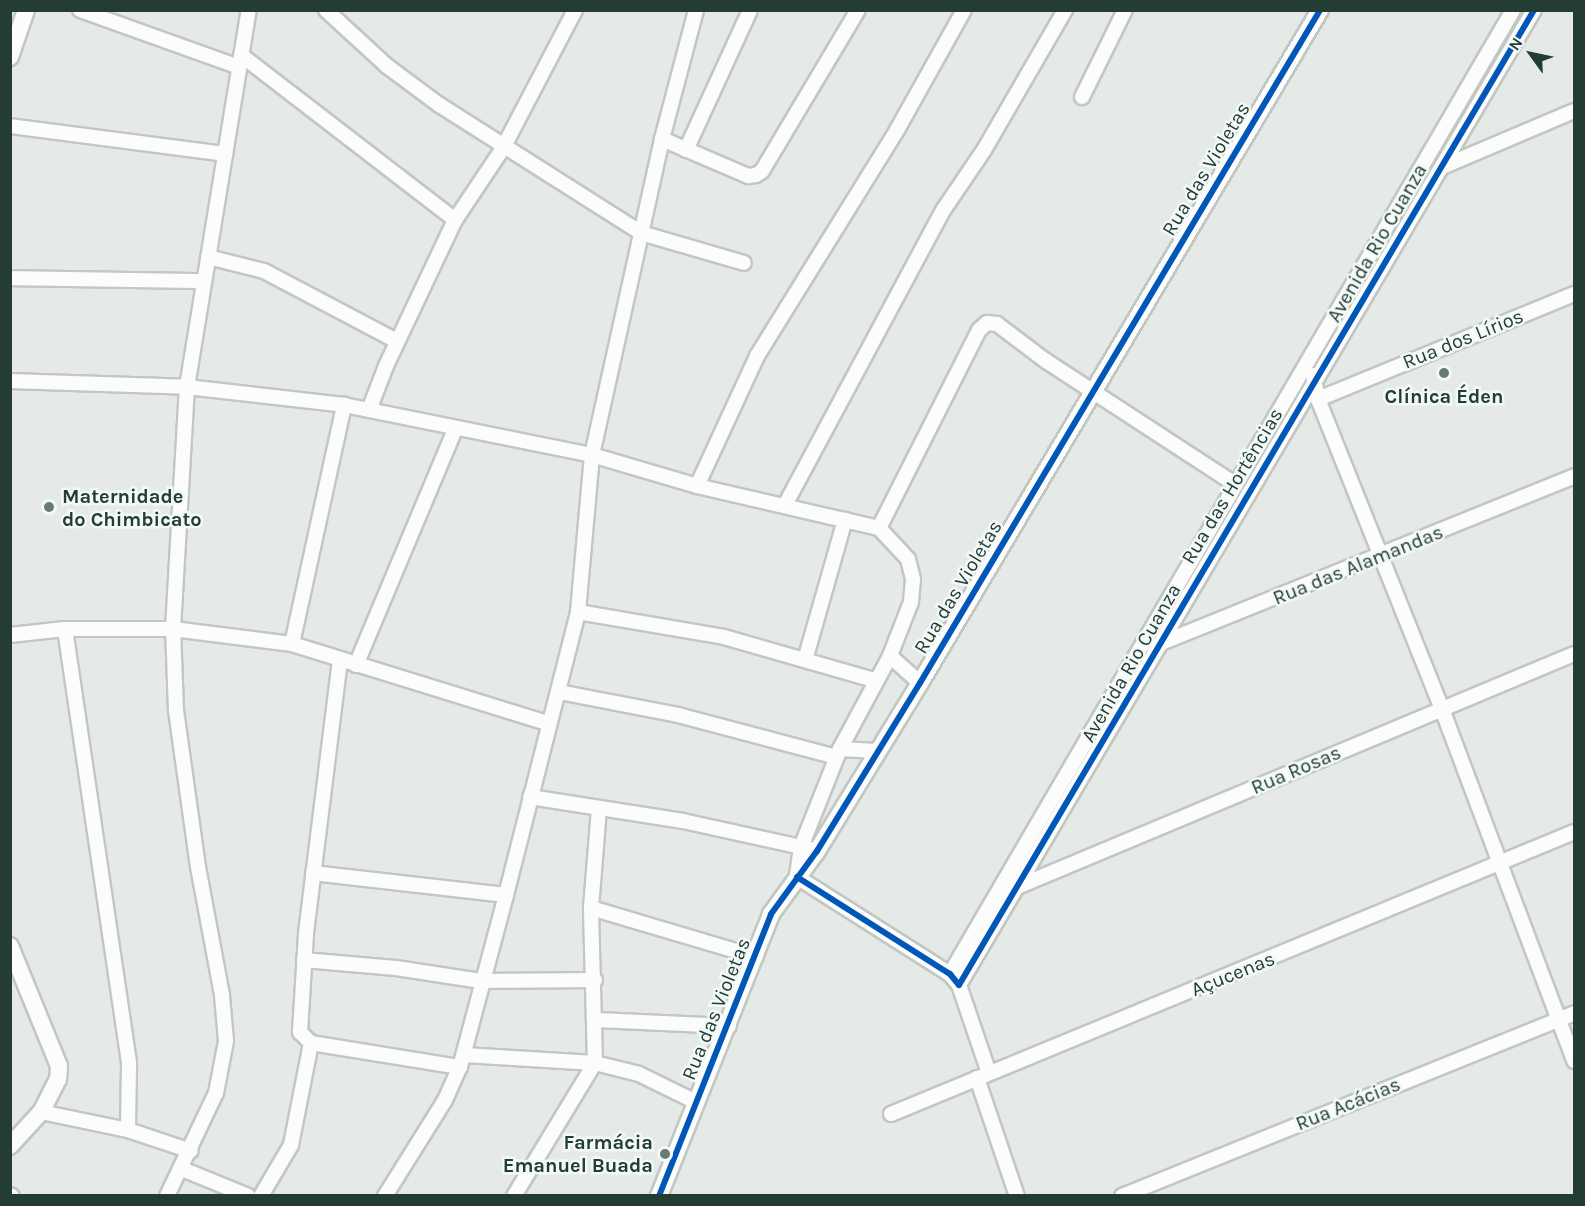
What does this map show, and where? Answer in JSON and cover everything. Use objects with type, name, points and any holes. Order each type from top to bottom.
[{"type":"street","points":[[10,57],[26,10]]},
{"type":"street","points":[[80,10],[240,62],[455,220]]},
{"type":"street","points":[[167,1196],[191,1151],[216,1093],[226,1041],[222,995],[198,867],[176,710],[173,629],[187,387],[249,10]]},
{"type":"street","points":[[326,10],[387,66],[503,148],[641,233],[744,263]]},
{"type":"street","points":[[369,410],[398,341],[455,220],[503,148],[575,10]]},
{"type":"street","points":[[385,1196],[445,1101],[462,1061],[481,981],[506,895],[578,612],[592,455],[662,139],[696,10]]},
{"type":"street","points":[[686,150],[750,10]]},
{"type":"street","points":[[662,139],[748,176],[762,171],[858,10]]},
{"type":"street","points":[[697,486],[757,356],[897,130],[964,10]]},
{"type":"street","points":[[785,505],[944,209],[984,150],[1065,10]]},
{"type":"street","points":[[1082,97],[1125,10]]},
{"type":"street","name":"Rua das Violetas","points":[[659,1196],[729,1026],[771,914],[797,877],[809,849],[877,751],[920,683],[1091,391],[1320,10]]},
{"type":"street","name":"Avenida Rio Cuanza","points":[[957,980],[1140,649],[1513,10]]},
{"type":"street","name":"Rua das Hortências","points":[[957,980],[1017,887],[1156,646],[1534,10]]},
{"type":"street","points":[[1442,166],[1575,111]]},
{"type":"street","points":[[10,126],[225,154]]},
{"type":"street","points":[[208,257],[264,271],[398,341]]},
{"type":"street","points":[[10,278],[204,281]]},
{"type":"street","name":"Rua dos Lírios","points":[[1318,399],[1575,294]]},
{"type":"street","points":[[879,528],[979,330],[987,323],[997,324],[1091,391],[1235,484]]},
{"type":"street","points":[[1310,358],[1318,399],[1442,709],[1498,864],[1575,1061]]},
{"type":"street","points":[[10,381],[187,387],[344,405],[592,455],[697,486],[879,528],[908,559],[913,579],[911,602],[890,656],[874,680],[839,753],[809,849],[683,821],[530,797]]},
{"type":"street","points":[[292,644],[344,405]]},
{"type":"street","points":[[356,665],[455,429]]},
{"type":"street","name":"Rua das Alamandas","points":[[1140,649],[1156,646],[1575,476]]},
{"type":"street","points":[[805,660],[845,520]]},
{"type":"street","points":[[578,612],[682,628],[874,680]]},
{"type":"street","points":[[65,629],[129,1064],[128,1130]]},
{"type":"street","points":[[10,635],[65,629],[173,629],[292,644],[548,723]]},
{"type":"street","name":"Rua Rosas","points":[[1017,887],[1575,654]]},
{"type":"street","points":[[890,656],[920,683]]},
{"type":"street","points":[[340,659],[313,873],[304,960],[300,1032],[311,1043],[462,1061],[595,1063],[639,1074],[696,1102]]},
{"type":"street","points":[[559,692],[678,715],[839,753],[877,751]]},
{"type":"street","points":[[514,1196],[595,1063],[597,1020],[591,908],[599,808]]},
{"type":"street","name":"Açucenas","points":[[891,1114],[1575,832]]},
{"type":"street","points":[[313,873],[506,895]]},
{"type":"street","points":[[797,877],[957,980],[1017,1196]]},
{"type":"street","points":[[591,908],[756,957]]},
{"type":"street","points":[[10,946],[59,1066],[58,1079],[42,1112],[11,1145]]},
{"type":"street","points":[[304,960],[396,968],[481,981],[595,981]]},
{"type":"street","name":"Rua Acácias","points":[[1122,1196],[1575,1013]]},
{"type":"street","points":[[597,1020],[729,1026]]},
{"type":"street","points":[[261,1196],[291,1145],[311,1043]]},
{"type":"street","points":[[42,1112],[128,1130],[191,1151]]},
{"type":"street","points":[[182,1169],[248,1196]]},
{"type":"cycle path","points":[[659,1196],[771,914],[817,851],[920,683],[1320,10]]},
{"type":"cycle path","points":[[797,877],[950,974],[959,985],[1534,10]]},
{"type":"place","name":"Clínica Éden","points":[[1444,373]]},
{"type":"place","name":"Maternidade do Chimbicato","points":[[49,507]]},
{"type":"place","name":"Farmácia Emanuel Buada","points":[[665,1154]]}]
